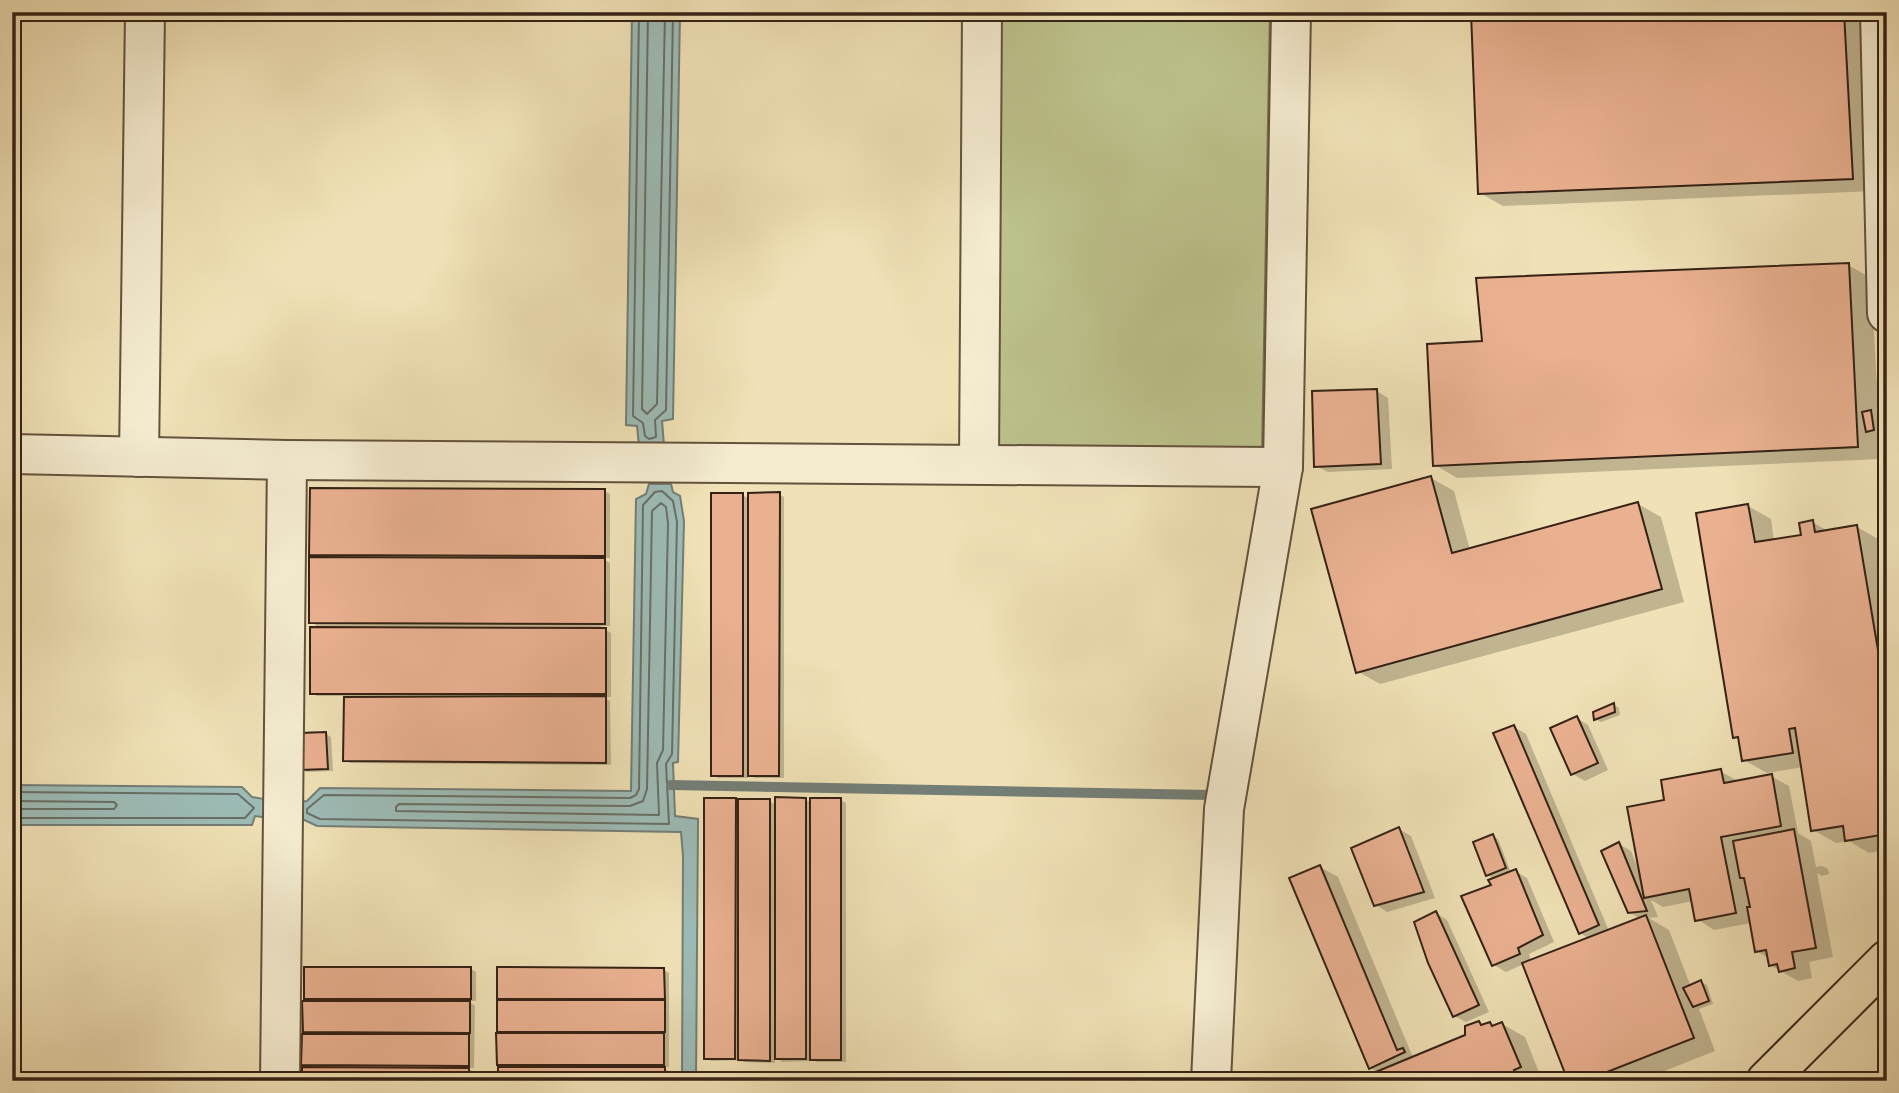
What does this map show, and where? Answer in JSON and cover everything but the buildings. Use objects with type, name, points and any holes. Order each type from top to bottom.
[{"type":"main road","points":[[1766,1081],[1887,960]]},
{"type":"street","points":[[139,457],[145,12]]},
{"type":"street","points":[[979,464],[982,12]]},
{"type":"street","points":[[1211,1081],[1224,809],[1283,467],[1291,12]]},
{"type":"street","points":[[1880,12],[1887,313]]},
{"type":"street","points":[[12,454],[287,460],[1283,467]]},
{"type":"street","points":[[280,1081],[287,460]]},
{"type":"green space","points":[[994,12],[1270,12],[1262,453],[990,451]]},
{"type":"water","points":[[632,12],[680,12],[673,419],[662,421],[664,445],[639,446],[637,426],[626,425]]},
{"type":"water","points":[[649,484],[671,484],[673,492],[680,496],[684,521],[678,762],[673,763],[675,816],[698,819],[696,1081],[682,1081],[681,832],[317,826],[298,817],[296,802],[307,801],[320,788],[631,791],[636,499],[646,494]]},
{"type":"water","points":[[12,785],[242,787],[252,797],[269,800],[270,818],[255,816],[252,825],[12,825]]},
{"type":"waterway","points":[[671,785],[1210,795],[1209,805]]}]
